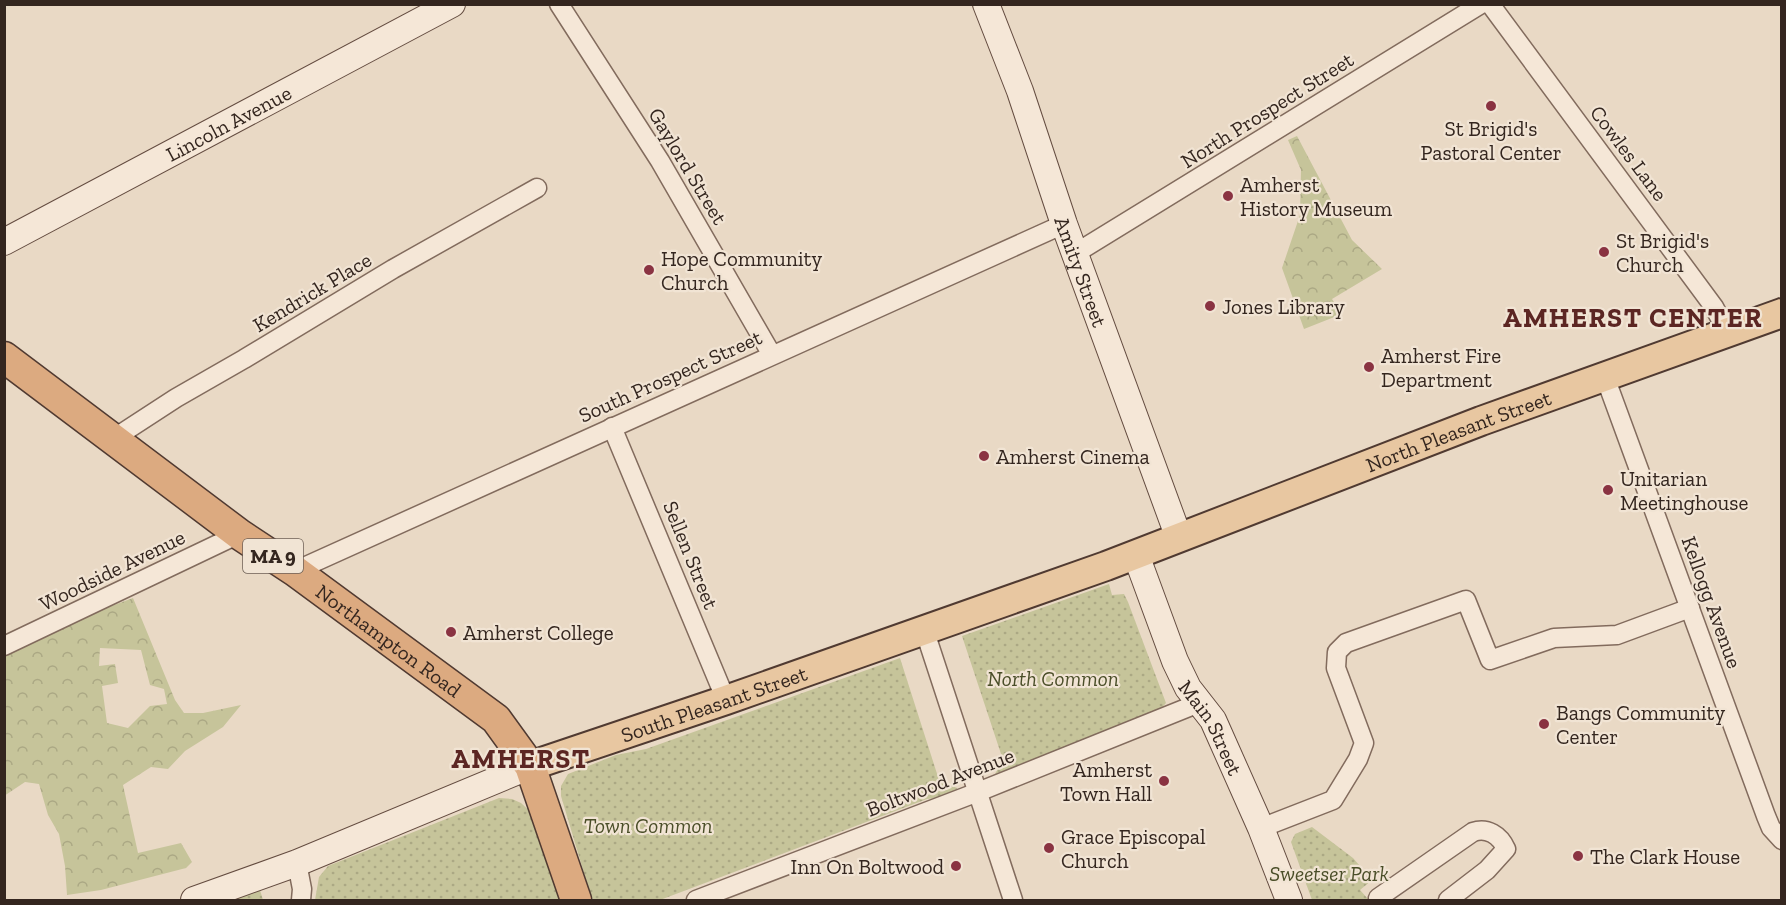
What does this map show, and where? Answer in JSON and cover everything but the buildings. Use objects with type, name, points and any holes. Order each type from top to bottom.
[{"type":"highway","name":"Northampton Road","points":[[4,357],[239,534],[295,571],[496,719],[530,766]]},
{"type":"highway","name":"MA 9","points":[[530,766],[576,900]]},
{"type":"main road","name":"Lincoln Avenue","points":[[4,242],[452,4]]},
{"type":"main road","name":"Amity Street","points":[[986,4],[1028,113],[1064,224],[1179,538]]},
{"type":"main road","name":"North Pleasant Street","points":[[1136,555],[1481,421],[1782,313]]},
{"type":"main road","name":"South Pleasant Street","points":[[194,900],[297,863],[530,766],[726,700],[1136,555]]},
{"type":"main road","name":"Main Street","points":[[1136,555],[1175,662],[1199,703],[1212,720],[1261,828],[1289,900]]},
{"type":"street","name":"Gaylord Street","points":[[559,4],[660,161],[772,355]]},
{"type":"street","name":"North Prospect Street","points":[[1076,253],[1481,4]]},
{"type":"street","name":"Cowles Lane","points":[[1490,4],[1714,307],[1728,333]]},
{"type":"street","name":"Kendrick Place","points":[[113,439],[176,398],[393,269],[537,188]]},
{"type":"street","name":"South Prospect Street","points":[[295,571],[1064,224]]},
{"type":"street","name":"Kellogg Avenue","points":[[1605,377],[1768,822],[1782,840]]},
{"type":"street","name":"Sellen Street","points":[[612,428],[726,700]]},
{"type":"street","name":"Woodside Avenue","points":[[4,646],[239,534]]},
{"type":"street","points":[[1261,828],[1333,800],[1359,756],[1364,743],[1336,668],[1337,652],[1346,643],[1466,600],[1490,660],[1554,638],[1617,635],[1690,608]]},
{"type":"street","points":[[924,629],[1013,900]]},
{"type":"street","name":"Boltwood Avenue","points":[[696,900],[978,792],[1199,703]]},
{"type":"street","points":[[1376,896],[1473,832],[1480,830],[1493,833],[1503,842],[1506,849],[1487,870],[1448,900]]},
{"type":"street","points":[[297,863],[302,889],[301,900]]},
{"type":"green space","points":[[1297,136],[1352,240],[1382,269],[1332,299],[1342,314],[1304,329],[1282,268],[1300,215],[1301,170],[1288,140]]},
{"type":"green space","name":"North Common","points":[[1109,584],[1112,595],[1124,594],[1128,602],[1166,703],[1158,712],[995,774],[1003,760],[962,636]]},
{"type":"green space","points":[[133,598],[175,700],[184,713],[203,713],[241,705],[223,727],[185,751],[168,769],[151,767],[123,785],[138,853],[181,843],[192,862],[186,868],[101,890],[67,895],[59,834],[48,815],[39,784],[25,782],[4,796],[5,652],[50,629]],"holes":[[[100,648],[141,650],[150,685],[164,689],[167,704],[150,706],[128,728],[107,723],[102,686],[118,683],[115,664],[99,666]]]},
{"type":"green space","name":"Town Common","points":[[900,658],[939,780],[957,788],[956,790],[660,900],[592,900],[561,796],[561,786],[568,774],[616,755],[646,749]]},
{"type":"green space","name":"Town Common","points":[[499,798],[512,799],[521,803],[533,814],[563,900],[315,900],[319,877],[328,866]]},
{"type":"green space","name":"Sweetser Park","points":[[1312,827],[1353,858],[1372,880],[1360,890],[1369,900],[1312,900],[1291,842],[1295,834]]},
{"type":"green space","points":[[260,890],[263,900],[228,900]]},
{"type":"place","name":"St Brigid's Pastoral Center","points":[[1491,106]]},
{"type":"place","name":"Amherst History Museum","points":[[1228,196]]},
{"type":"place","name":"St Brigid's Church","points":[[1604,252]]},
{"type":"place","name":"Hope Community Church","points":[[649,270]]},
{"type":"place","name":"Jones Library","points":[[1210,306]]},
{"type":"place","name":"Amherst Fire Department","points":[[1369,367]]},
{"type":"place","name":"Amherst Cinema","points":[[984,456]]},
{"type":"place","name":"Unitarian Meetinghouse","points":[[1608,490]]},
{"type":"place","name":"Amherst College","points":[[451,632]]},
{"type":"place","name":"Bangs Community Center","points":[[1544,724]]},
{"type":"place","name":"Amherst Town Hall","points":[[1164,781]]},
{"type":"place","name":"Grace Episcopal Church","points":[[1049,848]]},
{"type":"place","name":"The Clark House","points":[[1578,856]]},
{"type":"place","name":"Inn On Boltwood","points":[[956,866]]},
{"type":"district","name":"AMHERST CENTER","points":[[1633,318]]},
{"type":"district","name":"AMHERST","points":[[521,759]]}]
